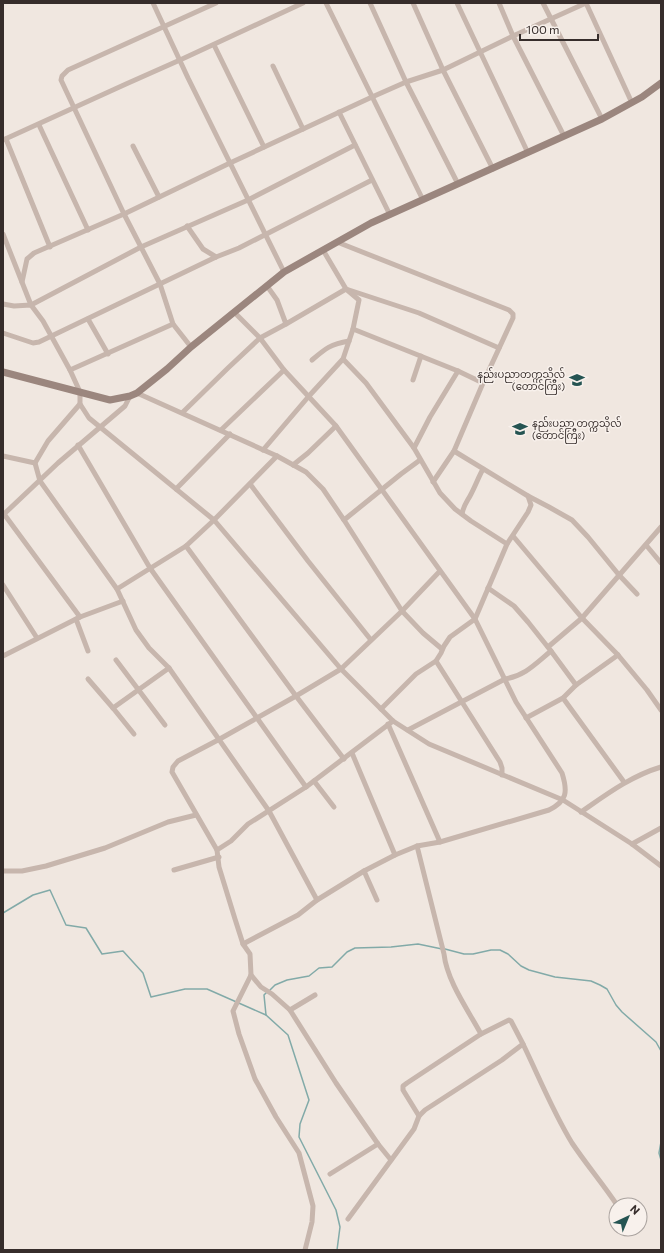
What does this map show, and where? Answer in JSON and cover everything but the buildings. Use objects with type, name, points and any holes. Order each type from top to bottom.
[{"type":"main road","points":[[3,372],[110,400],[137,393],[284,272],[371,223],[602,119],[642,97],[661,83]]},
{"type":"street","points":[[153,3],[284,272]]},
{"type":"street","points":[[191,347],[174,324],[160,284],[124,214],[61,80],[62,76],[68,70],[216,3]]},
{"type":"street","points":[[50,247],[5,140],[303,3]]},
{"type":"street","points":[[326,3],[424,200]]},
{"type":"street","points":[[370,3],[406,82],[458,184]]},
{"type":"street","points":[[413,3],[443,70],[493,169]]},
{"type":"street","points":[[457,3],[528,153]]},
{"type":"street","points":[[499,3],[564,136]]},
{"type":"street","points":[[543,3],[602,119]]},
{"type":"street","points":[[22,282],[25,263],[28,257],[34,253],[124,214],[372,97],[406,82],[443,70],[586,3],[632,103]]},
{"type":"street","points":[[214,45],[264,147]]},
{"type":"street","points":[[273,66],[302,129]]},
{"type":"street","points":[[339,112],[390,215]]},
{"type":"street","points":[[39,125],[88,230]]},
{"type":"street","points":[[3,304],[14,306],[31,305],[140,246],[248,200],[355,145]]},
{"type":"street","points":[[133,146],[159,197]]},
{"type":"street","points":[[3,333],[32,343],[39,342],[216,257],[239,248],[372,180]]},
{"type":"street","points":[[188,226],[203,249],[216,257]]},
{"type":"street","points":[[3,234],[31,305],[36,311],[70,370],[80,392],[80,404],[89,418],[214,520],[341,669],[381,709],[393,720],[429,744],[563,800],[658,861],[661,866]]},
{"type":"street","points":[[337,242],[509,310],[513,314],[513,318],[454,451],[433,482]]},
{"type":"street","points":[[263,450],[343,359],[353,329],[359,300],[346,289],[323,250]]},
{"type":"street","points":[[267,286],[276,300],[286,324]]},
{"type":"street","points":[[183,412],[260,338],[346,289],[419,313],[499,348]]},
{"type":"street","points":[[234,312],[260,338],[284,370],[336,426],[474,619],[516,702],[562,773],[565,788],[563,800],[549,810],[440,842],[417,846],[395,855],[364,871],[316,900],[298,915],[243,944]]},
{"type":"street","points":[[88,319],[108,354]]},
{"type":"street","points":[[70,370],[174,324]]},
{"type":"street","points":[[353,329],[458,371],[483,384]]},
{"type":"street","points":[[312,360],[326,349],[337,343],[349,341]]},
{"type":"street","points":[[413,380],[421,356]]},
{"type":"street","points":[[343,359],[366,383],[414,448],[440,493],[455,509],[507,544]]},
{"type":"street","points":[[221,430],[284,370]]},
{"type":"street","points":[[414,448],[430,417],[458,371]]},
{"type":"street","points":[[137,393],[183,412],[277,456],[306,472],[323,489],[402,611],[423,633],[442,649]]},
{"type":"street","points":[[88,651],[78,618],[4,515],[78,445],[125,406],[130,396]]},
{"type":"street","points":[[80,404],[48,441],[35,463],[40,481],[118,589],[136,630],[149,648],[169,668],[268,811],[316,900]]},
{"type":"street","points":[[293,465],[336,426]]},
{"type":"street","points":[[176,489],[230,434]]},
{"type":"street","points":[[78,445],[150,568],[306,787]]},
{"type":"street","points":[[454,451],[528,496],[572,520],[619,575],[638,594]]},
{"type":"street","points":[[3,456],[35,463]]},
{"type":"street","points":[[118,589],[186,546],[214,520],[277,456]]},
{"type":"street","points":[[344,520],[420,460]]},
{"type":"street","points":[[462,514],[463,507],[483,469]]},
{"type":"street","points":[[250,484],[308,561],[371,640]]},
{"type":"street","points":[[381,709],[416,674],[436,660],[450,637],[474,619],[507,544],[528,512],[531,505],[528,496]]},
{"type":"street","points":[[408,730],[505,679],[526,671],[582,618],[661,527]]},
{"type":"street","points":[[513,536],[582,618],[618,655],[647,690],[661,710]]},
{"type":"street","points":[[186,546],[344,759]]},
{"type":"street","points":[[646,546],[661,563]]},
{"type":"street","points":[[305,1250],[312,1222],[313,1206],[299,1153],[276,1117],[255,1079],[233,1012],[251,975],[250,954],[243,944],[219,867],[217,850],[172,772],[173,767],[178,761],[296,696],[341,669],[402,611],[440,571]]},
{"type":"street","points":[[3,586],[37,638]]},
{"type":"street","points":[[488,588],[514,606],[550,649],[576,685]]},
{"type":"street","points":[[3,656],[78,618],[123,601]]},
{"type":"street","points":[[526,718],[563,698],[576,685],[618,655]]},
{"type":"street","points":[[116,660],[166,725]]},
{"type":"street","points":[[436,660],[500,762],[502,775]]},
{"type":"street","points":[[113,708],[169,668]]},
{"type":"street","points":[[88,679],[134,734]]},
{"type":"street","points":[[563,698],[624,782]]},
{"type":"street","points":[[217,850],[231,841],[248,824],[306,787],[393,720]]},
{"type":"street","points":[[388,724],[440,842]]},
{"type":"street","points":[[352,753],[395,855]]},
{"type":"street","points":[[581,812],[624,782],[647,771],[661,767]]},
{"type":"street","points":[[314,781],[334,807]]},
{"type":"street","points":[[3,871],[22,871],[46,866],[105,848],[168,822],[196,815]]},
{"type":"street","points":[[632,844],[661,828]]},
{"type":"street","points":[[417,846],[449,976],[481,1034]]},
{"type":"street","points":[[174,870],[218,857]]},
{"type":"street","points":[[364,871],[377,900]]},
{"type":"street","points":[[251,975],[262,987],[290,1010],[336,1083],[378,1144],[391,1160]]},
{"type":"street","points":[[290,1010],[314,995]]},
{"type":"street","points":[[420,1116],[403,1090],[403,1086],[481,1034],[509,1020],[511,1021],[523,1044],[562,1125],[585,1162],[605,1186],[612,1197]]},
{"type":"street","points":[[348,1219],[414,1129],[420,1116],[425,1110],[502,1060],[523,1044]]},
{"type":"street","points":[[330,1174],[378,1144]]},
{"type":"waterway","points":[[3,913],[33,895],[50,890],[66,925],[86,928],[102,954],[123,951],[143,973],[151,997],[185,989],[207,989],[266,1015],[288,1035],[309,1100],[300,1124],[299,1137],[336,1210],[340,1227],[337,1250]]},
{"type":"waterway","points":[[270,990],[275,985],[287,980],[309,976],[319,968],[332,967],[347,952],[355,948],[391,947],[418,944],[442,949]]},
{"type":"waterway","points":[[445,949],[464,954],[500,950],[508,954],[521,966],[529,970],[555,977],[591,981],[600,985],[607,989],[616,1005],[622,1012],[656,1042],[661,1051]]},
{"type":"waterway","points":[[266,1015],[264,995],[267,992]]},
{"type":"waterway","points":[[661,1142],[659,1153],[661,1160]]},
{"type":"place","name":"နည်းပညာတက္ကသိုလ် (တောင်ကြီး)","points":[[577,380]]},
{"type":"place","name":"နည်းပညာ တက္ကသိုလ် (တောင်ကြီး)","points":[[520,429]]}]
